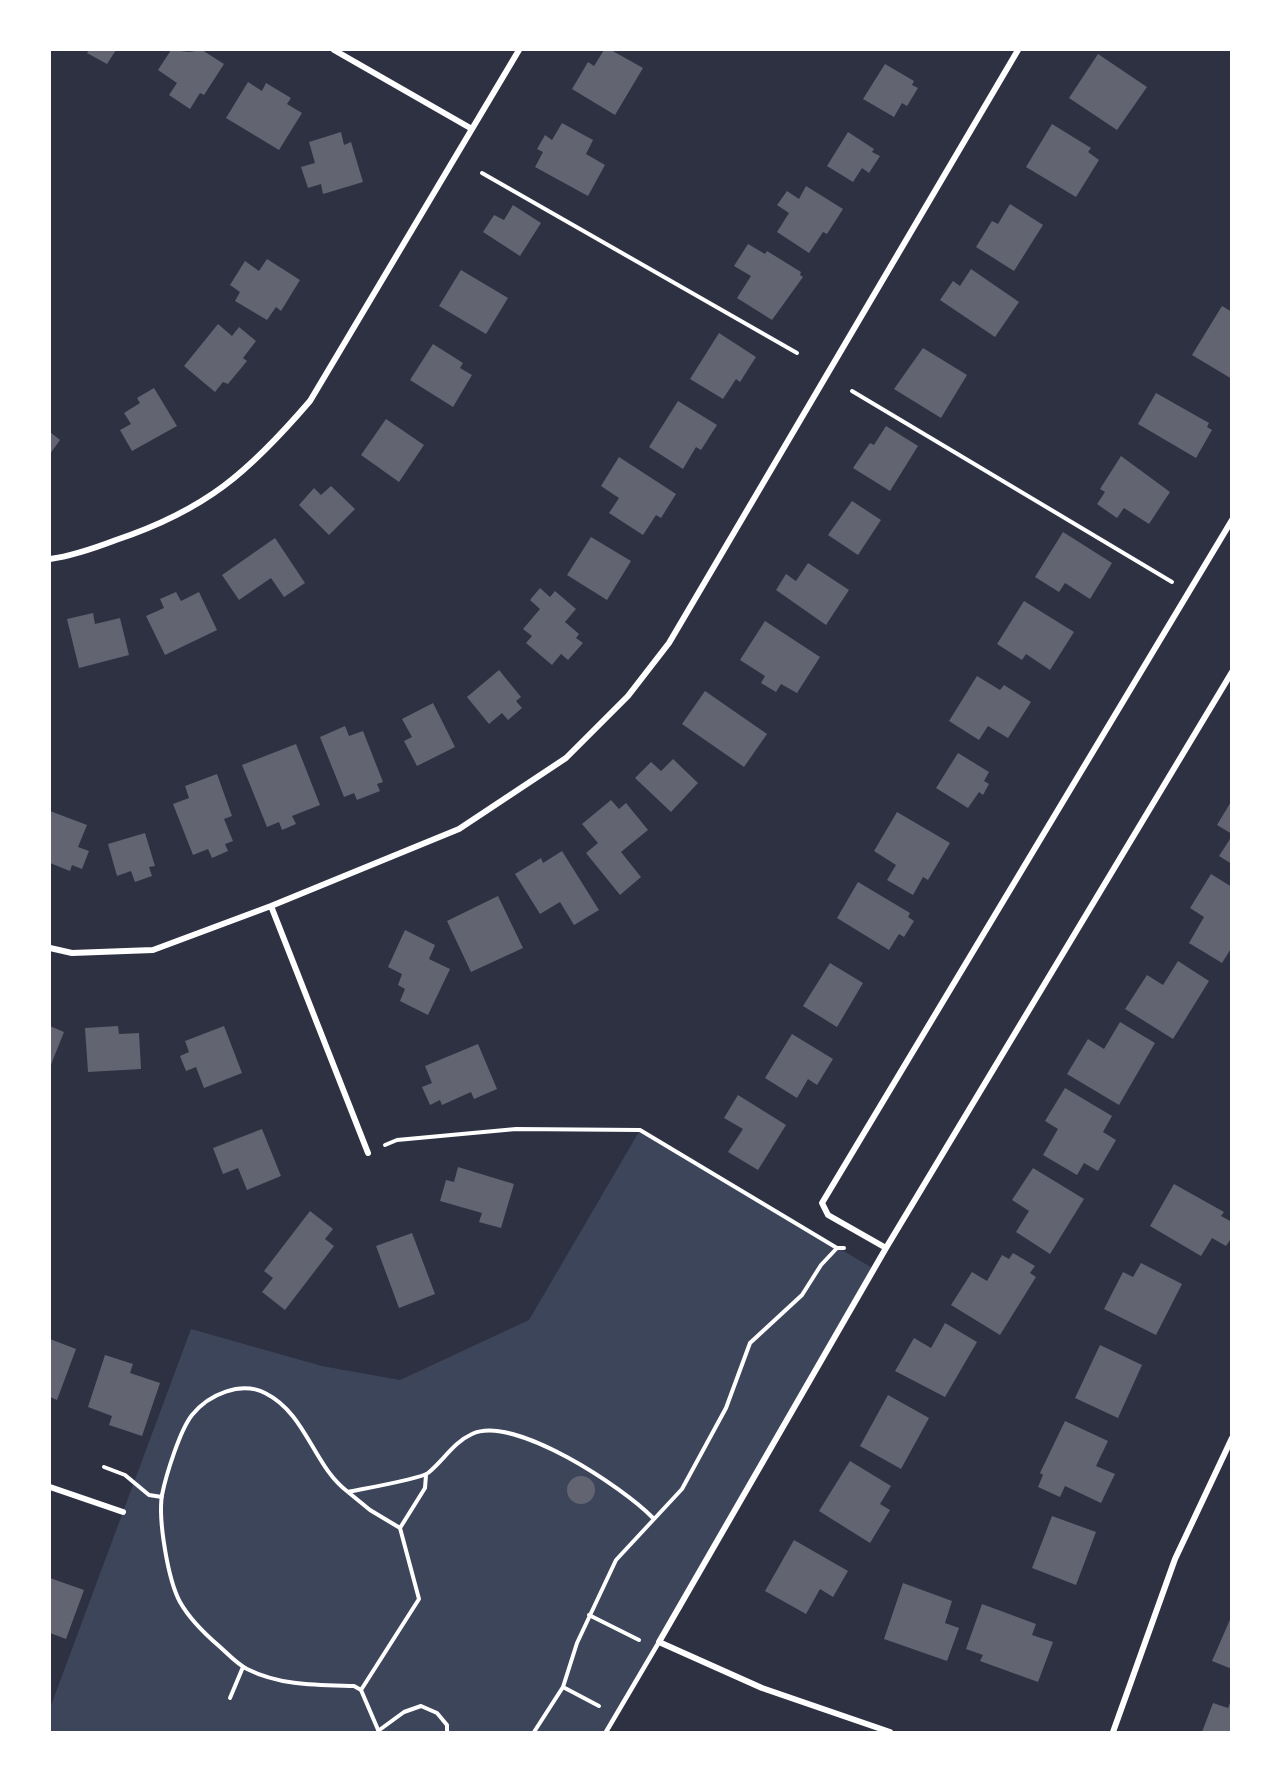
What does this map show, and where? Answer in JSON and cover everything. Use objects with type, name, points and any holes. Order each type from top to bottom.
[{"type":"street","points":[[334,50],[472,129]]},
{"type":"street","points":[[50,558],[92,549],[178,516],[244,472],[277,441],[310,401],[519,50]]},
{"type":"street","points":[[50,948],[72,953],[153,950],[271,906],[459,829],[566,758],[628,696],[669,643],[1018,50]]},
{"type":"street","points":[[886,1248],[828,1215],[822,1203],[1232,520]]},
{"type":"street","points":[[890,1732],[762,1688],[659,1642],[886,1248],[1232,672]]},
{"type":"street","points":[[271,906],[368,1153]]},
{"type":"street","points":[[1113,1732],[1175,1559],[1232,1438]]},
{"type":"street","points":[[50,1487],[123,1512]]},
{"type":"lane","points":[[606,1732],[659,1642]]},
{"type":"path","points":[[482,173],[797,353]]},
{"type":"path","points":[[852,391],[1164,576],[1187,593]]},
{"type":"path","points":[[368,1153],[397,1140],[516,1129],[640,1130],[837,1248],[847,1248]]},
{"type":"path","points":[[534,1732],[563,1687],[589,1615],[616,1560],[682,1489],[726,1408],[750,1343],[802,1295],[821,1264],[837,1248]]},
{"type":"path","points":[[362,1690],[419,1599],[400,1528],[370,1510],[334,1481],[306,1432],[285,1406],[264,1392],[242,1386],[212,1398],[192,1415],[170,1464],[162,1497],[167,1561],[180,1602],[207,1636],[243,1667],[287,1683],[354,1686],[362,1690],[378,1732],[404,1712],[421,1706],[437,1713],[447,1725],[447,1732]]},
{"type":"path","points":[[348,1492],[426,1475],[452,1448],[474,1433],[507,1432],[544,1445],[608,1480],[639,1503],[653,1518]]},
{"type":"path","points":[[104,1467],[125,1475],[149,1495],[162,1497]]},
{"type":"path","points":[[400,1528],[425,1488],[426,1475]]},
{"type":"path","points":[[589,1615],[638,1640]]},
{"type":"path","points":[[230,1698],[243,1667]]},
{"type":"path","points":[[563,1687],[616,1716]]},
{"type":"shaded area","points":[[640,1130],[874,1269],[606,1732],[50,1732],[50,1708],[191,1329],[322,1366],[400,1380],[529,1320]]},
{"type":"building","points":[[89,50],[116,50],[107,64],[87,53]]},
{"type":"building","points":[[171,50],[189,52],[202,50],[224,64],[204,95],[200,93],[190,109],[169,95],[177,83],[158,70]]},
{"type":"building","points":[[604,50],[611,50],[643,68],[615,115],[572,89],[588,62],[594,66]]},
{"type":"building","points":[[1098,54],[1147,87],[1117,130],[1069,98]]},
{"type":"building","points":[[885,64],[914,81],[912,85],[918,88],[907,106],[902,103],[894,117],[863,99]]},
{"type":"building","points":[[248,82],[262,91],[266,83],[291,98],[287,104],[302,113],[279,150],[226,118]]},
{"type":"building","points":[[562,123],[593,140],[586,154],[605,165],[588,196],[535,167],[543,152],[537,149],[545,135],[552,140]]},
{"type":"building","points":[[1052,124],[1091,148],[1088,152],[1099,160],[1076,197],[1026,167]]},
{"type":"building","points":[[341,132],[344,145],[351,142],[363,182],[323,194],[321,184],[308,188],[301,167],[315,163],[309,142]]},
{"type":"building","points":[[848,132],[874,149],[872,152],[880,156],[869,173],[862,168],[853,182],[827,166]]},
{"type":"building","points":[[806,186],[843,209],[827,234],[823,232],[809,253],[777,232],[789,213],[777,205],[787,191],[799,199]]},
{"type":"building","points":[[1010,204],[1043,225],[1014,271],[976,247],[992,221],[998,224]]},
{"type":"building","points":[[513,205],[541,223],[520,256],[483,232],[494,215],[504,220]]},
{"type":"building","points":[[748,244],[765,254],[767,251],[801,272],[800,275],[803,277],[772,320],[737,298],[751,276],[734,266]]},
{"type":"building","points":[[267,259],[300,280],[281,311],[276,307],[267,320],[235,301],[240,292],[230,285],[245,261],[259,271]]},
{"type":"building","points":[[971,269],[1019,302],[995,337],[940,300],[953,281],[960,286]]},
{"type":"building","points":[[461,270],[508,298],[486,334],[439,306]]},
{"type":"building","points":[[1222,306],[1232,312],[1232,379],[1192,355]]},
{"type":"building","points":[[218,324],[232,336],[239,327],[256,341],[243,358],[247,361],[228,384],[223,382],[215,392],[184,366]]},
{"type":"building","points":[[719,333],[756,357],[740,382],[736,379],[723,399],[690,379]]},
{"type":"building","points":[[433,344],[463,363],[460,368],[472,375],[453,407],[410,380]]},
{"type":"building","points":[[923,348],[967,375],[941,418],[894,389]]},
{"type":"building","points":[[154,388],[177,426],[132,451],[120,430],[131,424],[124,413],[140,403],[137,398]]},
{"type":"building","points":[[1156,393],[1209,423],[1207,427],[1212,430],[1196,458],[1138,424]]},
{"type":"building","points":[[678,401],[717,425],[701,450],[696,447],[683,469],[649,447]]},
{"type":"building","points":[[386,419],[424,445],[399,482],[361,455]]},
{"type":"building","points":[[886,426],[918,446],[890,491],[853,468],[870,443],[874,445]]},
{"type":"building","points":[[50,432],[60,440],[50,454]]},
{"type":"building","points":[[1121,456],[1170,492],[1149,524],[1124,508],[1117,518],[1097,504],[1105,492],[1100,489]]},
{"type":"building","points":[[619,457],[676,494],[661,518],[656,515],[643,535],[609,513],[619,498],[601,486]]},
{"type":"building","points":[[331,486],[355,509],[329,535],[299,505],[314,488],[321,495]]},
{"type":"building","points":[[852,501],[881,520],[858,555],[828,535]]},
{"type":"building","points":[[1063,532],[1112,563],[1090,599],[1065,583],[1059,592],[1035,577]]},
{"type":"building","points":[[591,537],[631,561],[607,600],[567,575]]},
{"type":"building","points":[[275,538],[305,583],[284,597],[271,578],[239,600],[222,575]]},
{"type":"building","points":[[808,563],[849,590],[826,625],[776,590],[786,574],[796,581]]},
{"type":"building","points":[[540,588],[550,597],[555,591],[576,609],[565,622],[579,634],[576,638],[583,643],[568,660],[561,654],[552,665],[526,643],[532,636],[523,629],[540,609],[530,600]]},
{"type":"building","points":[[176,592],[181,601],[199,592],[217,630],[165,655],[146,616],[164,608],[160,599]]},
{"type":"building","points":[[1024,601],[1074,632],[1050,670],[1026,654],[1022,660],[997,644]]},
{"type":"building","points":[[93,613],[95,624],[120,618],[129,655],[79,668],[67,619]]},
{"type":"building","points":[[765,621],[820,657],[797,693],[781,684],[776,692],[761,683],[765,676],[740,660]]},
{"type":"building","points":[[499,670],[521,697],[516,701],[522,708],[508,720],[502,713],[489,724],[467,697]]},
{"type":"building","points":[[977,676],[1000,690],[1004,685],[1031,702],[1008,738],[988,726],[979,740],[949,721]]},
{"type":"building","points":[[705,691],[767,734],[744,767],[682,724]]},
{"type":"building","points":[[433,703],[455,747],[417,766],[404,741],[412,737],[402,719]]},
{"type":"building","points":[[345,726],[349,736],[363,731],[383,782],[377,784],[380,791],[357,800],[354,793],[344,797],[320,737]]},
{"type":"building","points":[[296,744],[320,805],[292,816],[296,824],[282,830],[279,822],[267,827],[242,765]]},
{"type":"building","points":[[958,753],[989,772],[984,781],[989,784],[983,795],[979,792],[968,808],[936,788]]},
{"type":"building","points":[[673,759],[698,783],[671,812],[635,778],[651,762],[661,771]]},
{"type":"building","points":[[217,774],[232,816],[224,819],[233,841],[225,844],[228,851],[212,858],[208,849],[193,855],[173,804],[189,798],[185,786]]},
{"type":"building","points":[[611,800],[619,809],[626,803],[648,830],[621,852],[641,877],[620,895],[586,853],[598,843],[582,824]]},
{"type":"building","points":[[1232,800],[1232,834],[1217,825]]},
{"type":"building","points":[[50,811],[87,825],[78,847],[89,851],[82,869],[72,865],[70,871],[50,863]]},
{"type":"building","points":[[897,812],[950,843],[928,880],[923,877],[913,895],[887,880],[896,865],[874,851]]},
{"type":"building","points":[[145,833],[155,866],[149,867],[152,876],[135,882],[131,871],[117,876],[108,844]]},
{"type":"building","points":[[1232,836],[1232,864],[1219,856]]},
{"type":"building","points":[[562,851],[599,910],[574,925],[560,902],[540,914],[515,874],[541,858],[543,863]]},
{"type":"building","points":[[1211,874],[1232,887],[1232,947],[1222,963],[1189,943],[1204,917],[1190,908]]},
{"type":"building","points":[[858,882],[910,913],[908,917],[914,921],[904,937],[899,934],[889,950],[837,918]]},
{"type":"building","points":[[498,896],[523,948],[471,972],[447,921]]},
{"type":"building","points":[[405,930],[435,945],[429,959],[450,969],[428,1015],[400,1001],[405,989],[398,985],[402,974],[388,967]]},
{"type":"building","points":[[1178,961],[1209,981],[1173,1039],[1125,1009],[1147,975],[1163,985]]},
{"type":"building","points":[[830,963],[863,983],[837,1027],[803,1006]]},
{"type":"building","points":[[1120,1022],[1155,1043],[1119,1105],[1067,1074],[1088,1039],[1104,1049]]},
{"type":"building","points":[[50,1026],[64,1032],[50,1067]]},
{"type":"building","points":[[118,1026],[119,1034],[139,1033],[141,1069],[88,1072],[85,1028]]},
{"type":"building","points":[[224,1026],[242,1073],[204,1088],[196,1067],[186,1071],[180,1056],[189,1052],[185,1041]]},
{"type":"building","points":[[792,1034],[833,1059],[817,1085],[808,1079],[797,1098],[765,1078]]},
{"type":"building","points":[[478,1044],[497,1089],[474,1099],[471,1092],[442,1105],[440,1100],[430,1105],[422,1087],[432,1083],[425,1066]]},
{"type":"building","points":[[1065,1088],[1112,1116],[1103,1132],[1116,1140],[1098,1171],[1084,1163],[1077,1175],[1043,1155],[1058,1129],[1045,1121]]},
{"type":"building","points":[[738,1095],[786,1125],[758,1170],[728,1152],[743,1129],[724,1118]]},
{"type":"building","points":[[262,1129],[281,1176],[247,1190],[238,1168],[223,1174],[213,1148]]},
{"type":"building","points":[[458,1167],[514,1184],[501,1228],[479,1222],[482,1213],[440,1201],[446,1180],[454,1182]]},
{"type":"building","points":[[1033,1168],[1084,1199],[1050,1254],[1016,1232],[1029,1211],[1012,1200]]},
{"type":"building","points":[[1174,1184],[1224,1212],[1221,1216],[1232,1222],[1232,1237],[1226,1246],[1212,1238],[1201,1256],[1150,1226]]},
{"type":"building","points":[[310,1211],[333,1229],[325,1239],[334,1246],[285,1310],[262,1292],[273,1278],[264,1271]]},
{"type":"building","points":[[412,1233],[435,1294],[399,1308],[376,1246]]},
{"type":"building","points":[[1013,1253],[1035,1266],[1030,1273],[1036,1277],[1000,1335],[951,1305],[972,1272],[987,1281],[1002,1255],[1009,1259]]},
{"type":"building","points":[[1141,1263],[1182,1284],[1156,1335],[1104,1309],[1123,1272],[1133,1277]]},
{"type":"building","points":[[945,1323],[977,1342],[945,1397],[895,1371],[914,1338],[931,1348]]},
{"type":"building","points":[[50,1339],[76,1349],[57,1400],[50,1397]]},
{"type":"building","points":[[1100,1345],[1142,1365],[1118,1418],[1075,1398]]},
{"type":"building","points":[[105,1355],[133,1364],[130,1373],[160,1383],[142,1436],[109,1425],[112,1416],[88,1407]]},
{"type":"building","points":[[888,1395],[929,1418],[901,1469],[860,1446]]},
{"type":"building","points":[[1065,1421],[1108,1441],[1096,1466],[1115,1474],[1101,1503],[1065,1486],[1060,1497],[1038,1487],[1043,1475],[1040,1473]]},
{"type":"building","points":[[850,1461],[891,1486],[880,1504],[890,1510],[870,1543],[819,1511]]},
{"type":"building","points":[[581,1476],[591,1480],[595,1490],[591,1500],[581,1504],[571,1500],[567,1490],[571,1480]]},
{"type":"building","points":[[1052,1516],[1096,1532],[1076,1585],[1032,1568]]},
{"type":"building","points":[[794,1540],[848,1571],[833,1597],[820,1589],[806,1614],[765,1591]]},
{"type":"building","points":[[50,1578],[84,1590],[66,1639],[50,1633]]},
{"type":"building","points":[[903,1583],[952,1601],[945,1623],[959,1628],[947,1661],[884,1639]]},
{"type":"building","points":[[982,1604],[1036,1624],[1032,1635],[1053,1642],[1038,1682],[980,1661],[983,1655],[966,1649]]},
{"type":"building","points":[[1232,1615],[1232,1669],[1212,1661]]},
{"type":"building","points":[[1232,1698],[1232,1732],[1202,1732],[1213,1703],[1228,1708]]}]
